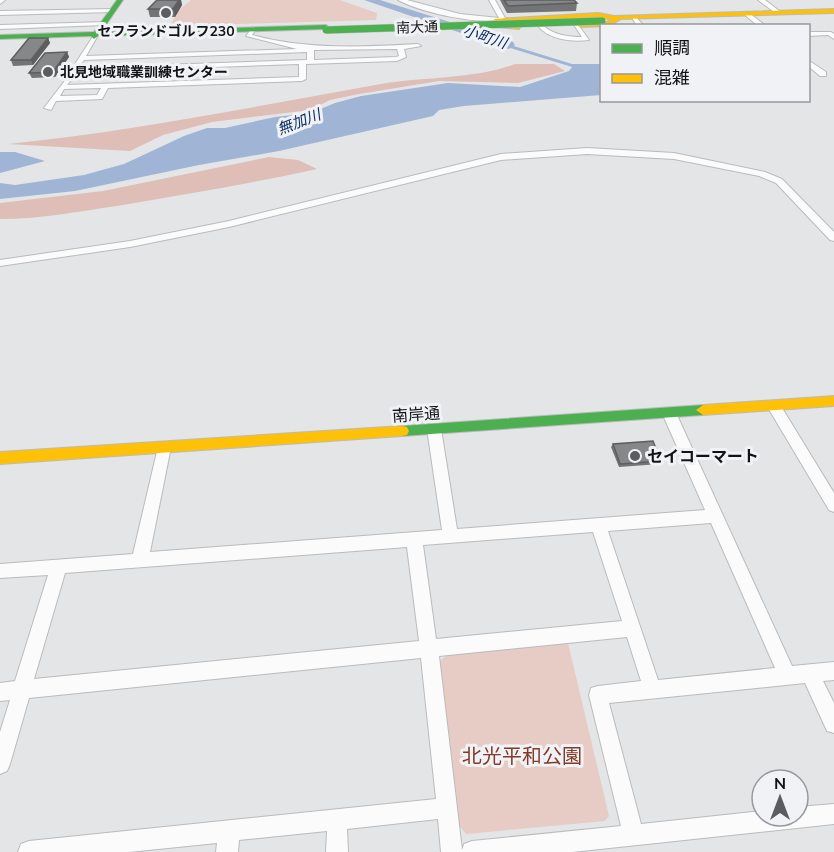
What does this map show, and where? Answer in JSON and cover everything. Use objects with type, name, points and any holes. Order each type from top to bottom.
[{"type":"street","points":[[401,0],[446,14],[477,19],[598,15],[636,21],[834,12]]},
{"type":"street","points":[[492,0],[500,26],[504,27],[600,24]]},
{"type":"street","points":[[761,0],[779,13]]},
{"type":"street","points":[[0,14],[116,5]]},
{"type":"street","points":[[48,108],[116,5]]},
{"type":"street","points":[[749,15],[834,12]]},
{"type":"street","points":[[749,15],[760,24]]},
{"type":"street","points":[[608,24],[612,17]]},
{"type":"street","name":"南大通","points":[[0,39],[98,32],[326,28],[612,17]]},
{"type":"street","points":[[0,27],[98,32]]},
{"type":"street","points":[[253,30],[248,35],[261,40],[311,50]]},
{"type":"street","points":[[810,34],[829,33],[834,37]]},
{"type":"street","points":[[82,58],[418,46]]},
{"type":"street","points":[[74,70],[397,59],[403,57],[400,47]]},
{"type":"street","points":[[63,87],[302,79],[311,50]]},
{"type":"street","points":[[810,64],[823,74]]},
{"type":"street","points":[[171,83],[179,66]]},
{"type":"street","points":[[54,99],[99,97],[106,85]]},
{"type":"street","points":[[0,263],[130,244],[229,224],[501,157],[587,151],[674,156],[762,174],[779,181],[834,238]]},
{"type":"street","name":"南岸通","points":[[0,458],[834,401]]},
{"type":"street","points":[[774,406],[834,506]]},
{"type":"street","points":[[669,413],[787,675]]},
{"type":"street","points":[[434,429],[451,537]]},
{"type":"street","points":[[140,560],[164,447]]},
{"type":"street","points":[[0,571],[716,516]]},
{"type":"street","points":[[599,526],[652,688]]},
{"type":"street","points":[[414,540],[452,852]]},
{"type":"street","points":[[0,764],[20,690],[58,568]]},
{"type":"street","points":[[0,692],[633,628]]},
{"type":"street","points":[[634,835],[598,695],[834,671]]},
{"type":"street","points":[[810,673],[834,724]]},
{"type":"street","points":[[29,852],[71,850],[447,808]]},
{"type":"street","points":[[472,852],[559,848],[634,835],[834,814]]},
{"type":"street","points":[[337,821],[337,852]]},
{"type":"street","points":[[228,852],[229,831]]},
{"type":"green space","points":[[191,0],[340,0],[377,13],[376,20],[170,26],[178,11]]},
{"type":"green space","name":"北光平和公園","points":[[568,643],[609,816],[605,821],[466,834],[459,825],[439,662],[447,655]]},
{"type":"shaded area","points":[[515,64],[554,64],[565,71],[518,83],[439,81],[359,94],[330,100],[310,110],[212,122],[163,135],[130,151],[8,144],[149,125],[381,84],[467,75]]},
{"type":"shaded area","points":[[269,157],[298,160],[317,169],[123,205],[46,216],[0,219],[0,203],[103,191]]},
{"type":"water","name":"無加川","points":[[483,32],[488,38],[572,64],[600,64],[600,95],[439,110],[433,116],[279,151],[75,191],[0,199],[0,183],[15,185],[84,175],[124,164],[184,136],[207,128],[225,128],[275,117],[311,113],[361,96],[448,83],[520,87],[569,71],[572,67],[471,36]]},
{"type":"water","points":[[0,152],[15,152],[45,161],[0,173]]},
{"type":"building","points":[[157,0],[179,0],[173,9],[148,9]]},
{"type":"building","points":[[504,0],[574,0],[577,3],[508,6]]},
{"type":"building","points":[[29,38],[48,38],[31,60],[11,60]]},
{"type":"building","points":[[67,52],[53,72],[29,73],[45,53]]},
{"type":"building","name":"セイコーマート","points":[[653,441],[661,461],[620,464],[613,444]]},
{"type":"waterway","name":"小町川","points":[[369,0],[509,45]]},
{"type":"traffic: fast","points":[[94,37],[120,0]]},
{"type":"traffic: fast","points":[[326,30],[602,21]]},
{"type":"traffic: fast","points":[[0,37],[326,27]]},
{"type":"traffic: fast","points":[[402,431],[703,410]]},
{"type":"traffic: slow","points":[[606,18],[834,11]]},
{"type":"traffic: slow","points":[[519,27],[500,26],[497,19],[598,15],[615,18]]},
{"type":"traffic: slow","points":[[607,24],[618,20]]},
{"type":"traffic: slow","points":[[579,25],[600,24]]},
{"type":"traffic: slow","points":[[703,410],[834,401]]},
{"type":"traffic: slow","points":[[0,458],[402,431]]},
{"type":"place","name":"セフランドゴルフ230","points":[[166,13]]},
{"type":"place","name":"北見地域職業訓練センター","points":[[48,72]]},
{"type":"place","name":"セイコーマート","points":[[635,456]]}]
